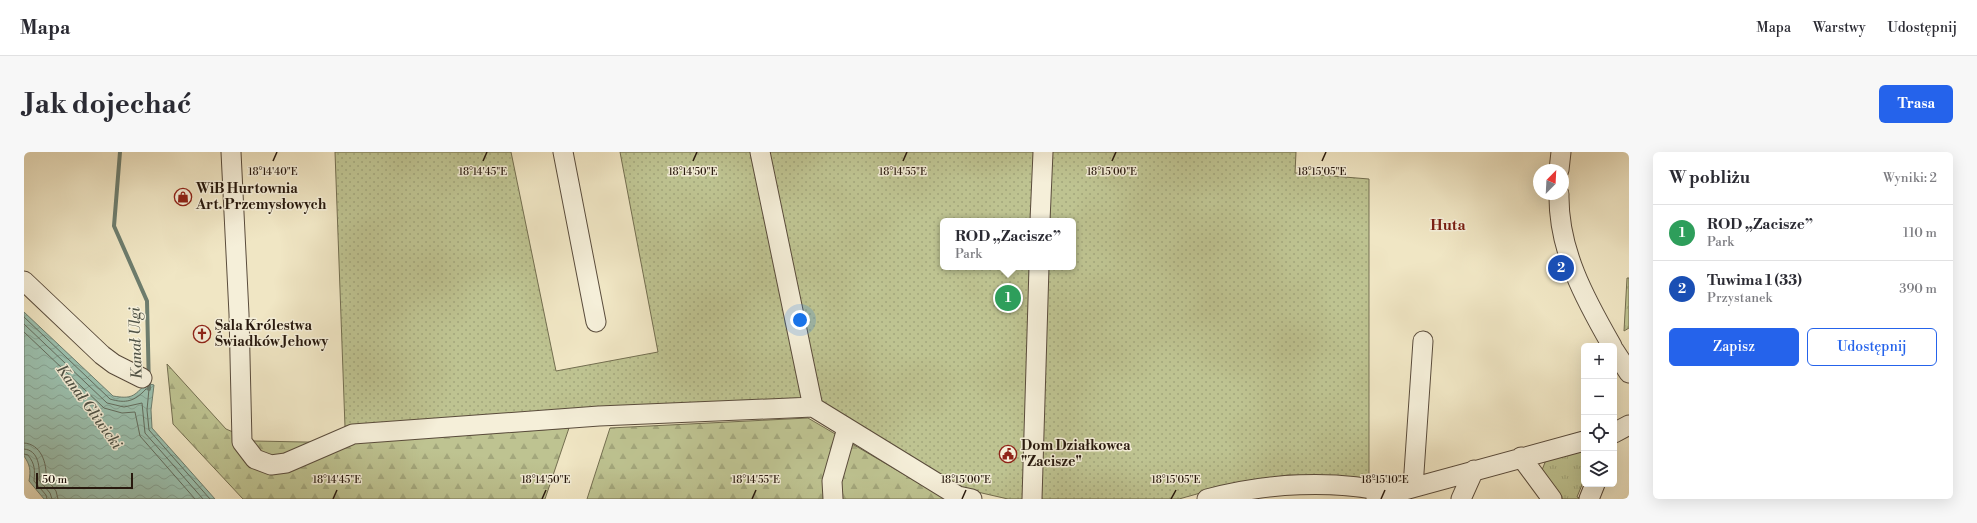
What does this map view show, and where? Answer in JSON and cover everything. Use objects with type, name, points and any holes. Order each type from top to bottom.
[{"type":"street","points":[[231,152],[239,319],[242,442],[255,459],[271,465],[286,463],[353,434],[599,416],[813,407],[958,496],[972,499]]},
{"type":"street","points":[[563,152],[596,322]]},
{"type":"street","points":[[760,152],[813,407]]},
{"type":"street","points":[[1040,218],[1043,152]]},
{"type":"street","points":[[1560,164],[1561,152]]},
{"type":"street","points":[[1559,200],[1568,257],[1585,299],[1618,348],[1629,373]]},
{"type":"street","points":[[1032,499],[1039,270]]},
{"type":"street","points":[[24,281],[102,355],[114,364],[142,378]]},
{"type":"street","points":[[1413,487],[1423,341]]},
{"type":"street","points":[[1617,431],[1629,425]]},
{"type":"street","points":[[833,499],[832,481],[847,428]]},
{"type":"street","points":[[1207,499],[1232,492],[1287,485],[1365,486],[1384,496],[1581,442]]},
{"type":"street","points":[[1522,457],[1552,499]]},
{"type":"street","points":[[1461,499],[1474,470]]},
{"type":"street","points":[[1589,499],[1595,487]]},
{"type":"green space","points":[[335,152],[511,152],[556,371],[658,352],[620,152],[1296,152],[1295,173],[1369,179],[1369,478],[1288,475],[1229,485],[1179,499],[1008,499],[960,488],[813,400],[592,408],[345,427]]},
{"type":"green space","points":[[1627,278],[1629,278],[1629,328],[1624,331]]},
{"type":"green space","points":[[167,364],[226,429],[254,441],[356,443],[569,428],[545,499],[243,499],[173,424]]},
{"type":"green space","points":[[808,418],[946,499],[587,499],[610,428]]},
{"type":"green space","points":[[1581,446],[1581,487],[1577,497],[1582,499],[1560,499],[1542,470],[1546,460]]},
{"type":"water","name":"Kanał Gliwicki","points":[[24,312],[113,396],[132,396],[146,383],[154,385],[151,410],[152,428],[215,499],[44,499],[29,481],[30,468],[24,456]]},
{"type":"waterway","name":"Kanał Ulgi","points":[[120,152],[114,226],[147,301],[149,389]]},
{"type":"place","name":"WiB Hurtownia Art. Przemysłowych","points":[[183,197]]},
{"type":"place","name":"Tuwima 1 (33)","points":[[1561,268]]},
{"type":"place","name":"ROD „Zacisze”","points":[[1008,298]]},
{"type":"place","name":"Sala Królestwa Świadków Jehowy","points":[[202,334]]},
{"type":"place","name":"Dom Działkowca \"Zacisze\"","points":[[1008,454]]},
{"type":"district","name":"Huta","points":[[1448,225]]}]
